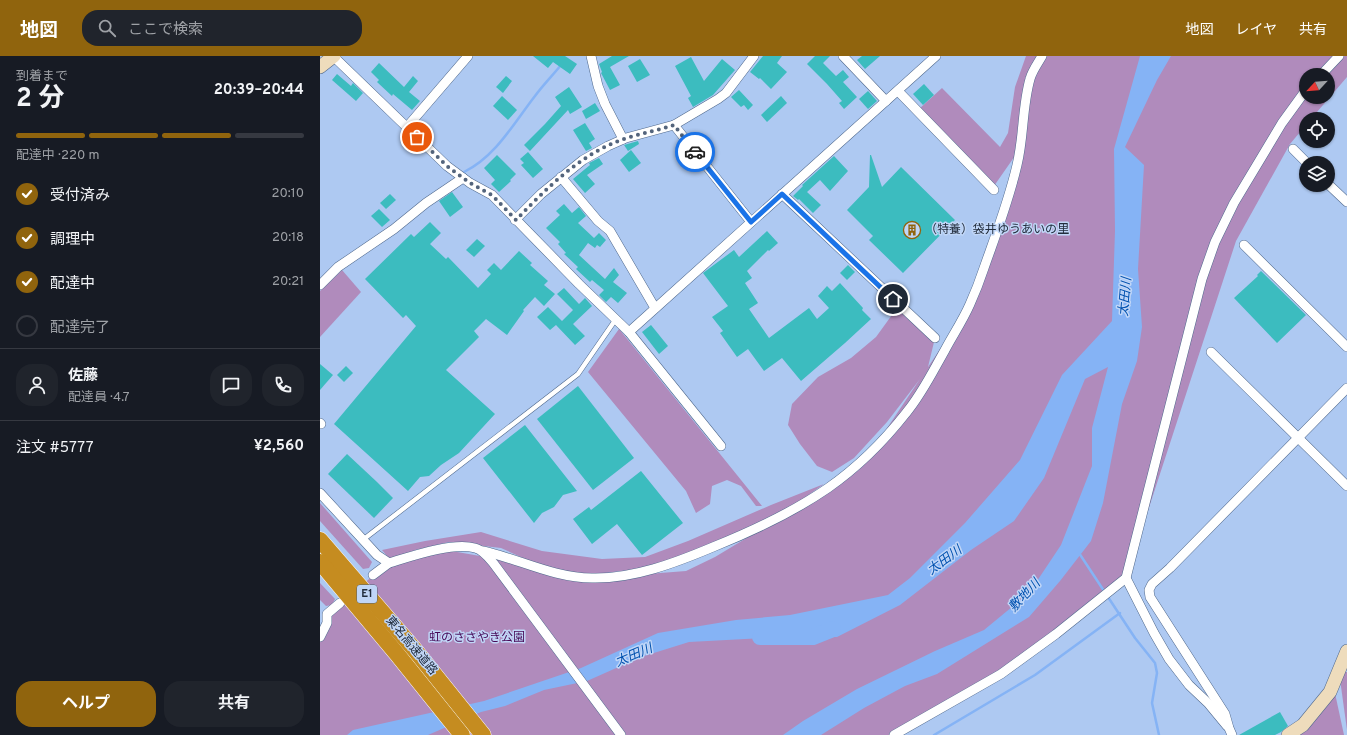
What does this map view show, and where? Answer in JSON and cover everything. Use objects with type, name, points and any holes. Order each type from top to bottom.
[{"type":"highway","name":"東名高速道路","points":[[320,540],[414,649],[483,735]]},
{"type":"highway","name":"東名高速道路","points":[[320,562],[462,735]]},
{"type":"street","points":[[407,127],[468,56]]},
{"type":"street","points":[[591,56],[598,86],[605,104],[623,139]]},
{"type":"street","points":[[516,220],[541,194],[583,160],[623,139],[674,125],[718,99],[726,93],[754,56]]},
{"type":"street","points":[[843,56],[886,101]]},
{"type":"street","points":[[629,332],[936,56]]},
{"type":"street","points":[[373,575],[389,563],[440,549],[458,547],[475,548],[565,575],[592,578],[621,576],[683,560],[740,536],[766,524],[798,506],[828,488],[850,471],[875,448],[907,412],[926,384],[970,305],[1002,216],[1017,167],[1030,78],[1042,56]]},
{"type":"street","points":[[1328,68],[1339,56]]},
{"type":"street","points":[[329,59],[407,127],[447,166],[470,183],[492,195],[579,284],[629,332],[721,446]]},
{"type":"street","points":[[898,91],[994,190]]},
{"type":"street","points":[[894,735],[1001,674],[1056,634],[1126,578],[1202,279],[1215,242],[1238,196],[1282,123],[1299,100]]},
{"type":"street","points":[[674,125],[751,222]]},
{"type":"street","points":[[1292,149],[1300,156]]},
{"type":"street","points":[[561,177],[598,221],[610,231],[655,308]]},
{"type":"street","points":[[320,285],[338,267],[394,229],[426,203],[463,178]]},
{"type":"street","points":[[1335,191],[1347,202]]},
{"type":"street","points":[[782,194],[935,338]]},
{"type":"street","points":[[1244,245],[1347,347]]},
{"type":"street","points":[[1211,352],[1347,486]]},
{"type":"street","points":[[1230,732],[1225,714],[1150,597],[1149,590],[1152,584],[1170,568],[1347,388]]},
{"type":"street","points":[[320,493],[364,539],[377,555],[389,563]]},
{"type":"street","points":[[483,551],[621,735]]},
{"type":"street","points":[[1126,578],[1151,627],[1170,659],[1189,685],[1208,703],[1230,732]]},
{"type":"street","points":[[320,637],[327,623],[324,613],[340,603]]},
{"type":"street","points":[[1288,735],[1303,725],[1330,692],[1347,651]]},
{"type":"lane","points":[[364,539],[578,374],[616,319]]},
{"type":"green space","name":"虹のささやき公園","points":[[1026,56],[1347,56],[1347,77],[1335,91],[1335,68],[1299,68],[1299,104],[1324,104],[1317,112],[1299,112],[1299,133],[1290,144],[1236,241],[1126,578],[1005,670],[894,735],[320,735],[320,632],[327,614],[386,565],[440,549],[543,567],[501,548],[449,542],[415,550],[392,562],[382,550],[481,532],[542,551],[602,559],[645,557],[688,541],[824,484],[776,518],[661,566],[605,573],[585,573],[609,577],[686,571],[715,557],[859,470],[920,379],[887,422],[854,458],[832,472],[817,466],[788,425],[792,404],[818,377],[851,358],[876,337],[897,308],[934,342],[928,367],[970,305],[1013,181],[1017,153],[994,186],[919,109],[942,88],[1000,147],[1008,133],[1015,87]]},
{"type":"green space","points":[[342,270],[361,292],[320,337],[320,291]]},
{"type":"green space","points":[[619,329],[762,506],[756,506],[741,486],[727,480],[712,486],[710,504],[696,513],[686,491],[588,372]]},
{"type":"green space","points":[[320,503],[372,562],[369,568],[363,569],[320,521]]},
{"type":"green space","points":[[320,583],[335,599],[332,605],[326,606],[320,600]]},
{"type":"green space","points":[[1339,672],[1347,672],[1347,730]]},
{"type":"green space","points":[[1333,684],[1344,735],[1286,735]]},
{"type":"water","points":[[1140,56],[1171,56],[1157,80],[1125,147],[1144,165],[1138,269],[1142,327],[1137,361],[1122,404],[1103,503],[1091,541],[1060,581],[1029,617],[937,674],[905,686],[864,708],[821,735],[783,735],[803,721],[857,689],[935,651],[984,630],[1029,593],[1061,545],[1092,466],[1092,428],[1108,367],[1085,379],[1044,478],[1014,521],[971,550],[900,605],[837,637],[781,637],[689,642],[641,657],[587,681],[544,690],[505,706],[481,712],[428,735],[347,735],[353,730],[484,701],[581,668],[658,633],[736,620],[790,615],[888,595],[910,578],[965,523],[1020,460],[1062,375],[1112,321],[1115,231],[1114,149]]},
{"type":"building","points":[[533,56],[565,56],[577,64],[570,74],[553,62],[548,68]]},
{"type":"building","points":[[612,56],[629,56],[610,67],[620,85],[610,90],[601,73],[599,64]]},
{"type":"building","points":[[763,56],[782,56],[777,63],[787,72],[771,89],[760,78],[759,79],[750,72]]},
{"type":"building","points":[[815,56],[830,56],[823,63],[836,76],[843,70],[849,77],[843,82],[857,97],[844,109],[839,103],[842,101],[807,64]]},
{"type":"building","points":[[862,56],[880,56],[865,69],[857,60]]},
{"type":"building","points":[[691,57],[704,81],[722,59],[735,70],[713,95],[693,107],[688,98],[691,96],[675,66]]},
{"type":"building","points":[[640,59],[650,75],[637,82],[628,66]]},
{"type":"building","points":[[379,63],[404,87],[413,76],[418,81],[409,92],[420,101],[412,110],[393,94],[392,96],[377,82],[379,80],[371,72]]},
{"type":"building","points":[[337,74],[351,86],[353,83],[363,93],[356,101],[332,80]]},
{"type":"building","points":[[506,76],[512,81],[503,93],[496,87]]},
{"type":"building","points":[[924,84],[934,95],[923,105],[913,94]]},
{"type":"building","points":[[569,87],[582,107],[570,114],[568,110],[530,151],[524,145],[561,106],[555,97]]},
{"type":"building","points":[[739,90],[753,105],[748,110],[744,105],[741,107],[731,97]]},
{"type":"building","points":[[868,91],[877,101],[868,109],[859,99]]},
{"type":"building","points":[[502,96],[517,110],[508,120],[493,106]]},
{"type":"building","points":[[781,96],[787,103],[767,122],[761,115]]},
{"type":"building","points":[[595,103],[600,111],[586,119],[582,111]]},
{"type":"building","points":[[585,123],[595,139],[589,143],[592,148],[586,151],[573,130]]},
{"type":"building","points":[[638,141],[639,144],[628,151],[624,145]]},
{"type":"building","points":[[631,150],[641,163],[629,172],[620,160]]},
{"type":"building","points":[[528,152],[543,169],[533,178],[521,165],[524,163],[520,159]]},
{"type":"building","points":[[497,155],[516,174],[499,192],[491,184],[495,180],[484,168]]},
{"type":"building","points":[[870,155],[882,187],[901,167],[955,220],[903,273],[869,240],[873,236],[847,210],[869,187]]},
{"type":"building","points":[[834,156],[848,171],[830,191],[820,180],[807,192],[821,205],[813,213],[799,199],[798,200],[793,196],[803,186],[802,185]]},
{"type":"building","points":[[599,158],[603,164],[587,175],[595,184],[585,193],[573,179],[590,165],[589,163]]},
{"type":"building","points":[[452,192],[463,207],[450,217],[439,201]]},
{"type":"building","points":[[390,194],[396,200],[386,209],[380,203]]},
{"type":"building","points":[[564,204],[572,213],[579,207],[586,216],[578,223],[594,238],[599,233],[606,240],[600,247],[597,245],[595,248],[588,243],[579,255],[605,279],[614,268],[619,275],[613,282],[627,293],[618,303],[611,297],[606,302],[599,295],[604,290],[592,280],[590,282],[576,269],[578,267],[564,254],[566,253],[558,244],[560,242],[546,228],[560,215],[556,211]]},
{"type":"building","points":[[379,209],[390,220],[382,227],[371,216]]},
{"type":"building","points":[[430,222],[441,233],[430,244],[446,259],[448,257],[478,288],[491,274],[487,270],[494,263],[501,270],[519,251],[532,263],[530,265],[548,281],[544,285],[555,294],[544,306],[535,297],[523,310],[524,311],[507,335],[486,319],[474,331],[479,337],[446,370],[495,414],[459,453],[441,465],[429,476],[420,477],[408,491],[334,424],[416,326],[406,315],[403,318],[365,279],[411,234],[414,237]]},
{"type":"building","points":[[767,231],[778,243],[769,251],[768,250],[747,271],[752,278],[745,283],[758,303],[749,309],[769,338],[809,308],[817,319],[829,308],[818,296],[827,286],[832,291],[840,283],[871,319],[801,381],[782,358],[764,371],[748,349],[737,357],[720,333],[723,331],[712,317],[728,306],[703,273],[734,250],[739,257]]},
{"type":"building","points":[[477,239],[485,246],[474,257],[466,250]]},
{"type":"building","points":[[848,265],[855,272],[847,280],[840,273]]},
{"type":"building","points":[[1261,271],[1306,315],[1277,343],[1234,298],[1258,276],[1257,275]]},
{"type":"building","points":[[564,288],[579,304],[585,298],[592,306],[573,324],[585,336],[575,345],[556,325],[550,330],[537,317],[548,307],[562,321],[573,310],[557,294]]},
{"type":"building","points":[[651,325],[668,346],[659,354],[642,332]]},
{"type":"building","points":[[320,364],[333,375],[320,390]]},
{"type":"building","points":[[346,366],[353,373],[344,382],[337,375]]},
{"type":"building","points":[[578,386],[634,458],[593,490],[537,419]]},
{"type":"building","points":[[525,425],[577,491],[563,495],[554,507],[542,513],[534,523],[483,458]]},
{"type":"building","points":[[347,454],[393,498],[374,518],[328,474]]},
{"type":"building","points":[[641,471],[683,523],[642,555],[617,524],[592,544],[573,519],[589,507],[591,510]]},
{"type":"building","points":[[1280,712],[1288,726],[1281,732],[1275,735],[1239,735]]},
{"type":"waterway","points":[[464,172],[486,157],[495,148],[561,65]]},
{"type":"waterway","points":[[1079,553],[1135,638],[1155,663],[1157,673],[1152,703],[1159,735]]},
{"type":"waterway","points":[[934,735],[1035,675],[1120,613]]},
{"type":"waterway","name":"太田川","points":[[760,637],[813,637],[833,629]]},
{"type":"way so far","points":[[417,137],[447,166],[470,183],[492,195],[516,220],[541,194],[583,160],[626,138],[674,125],[695,152]]},
{"type":"place","name":"（特養）袋井ゆうあいの里","points":[[912,230]]},
{"type":"route","points":[[695,152],[751,222],[782,194],[893,299]]},
{"type":"water label","name":"敷地川","points":[[1025,596]]}]
